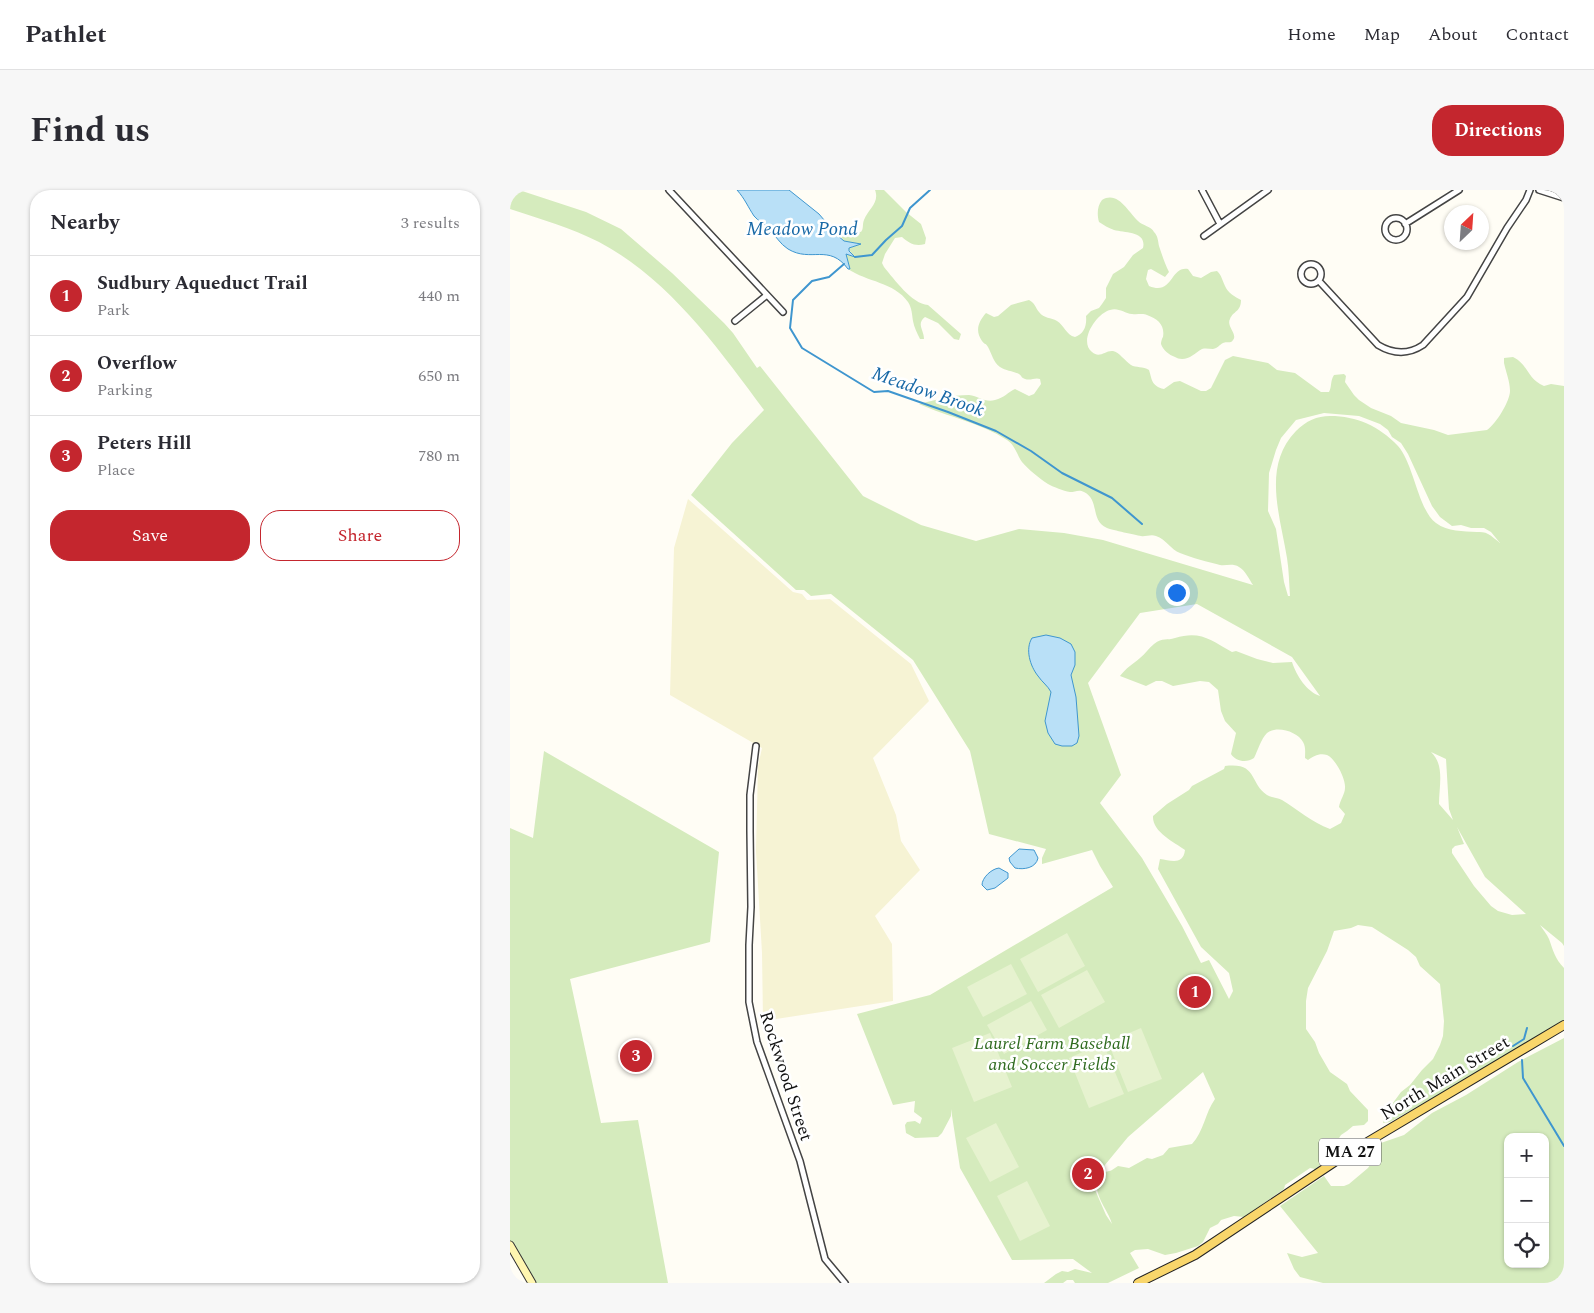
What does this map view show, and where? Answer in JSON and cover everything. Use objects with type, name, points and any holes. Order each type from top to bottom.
[{"type":"main road","name":"North Main Street","points":[[1138,1283],[1194,1255],[1339,1159],[1564,1025]]},
{"type":"main road","points":[[510,1245],[532,1283]]},
{"type":"street","points":[[669,190],[784,312]]},
{"type":"street","points":[[1202,190],[1220,224]]},
{"type":"street","points":[[1204,236],[1268,190]]},
{"type":"street","points":[[1405,224],[1459,190]]},
{"type":"street","points":[[1319,281],[1378,345],[1386,350],[1397,352],[1416,350],[1432,336],[1467,297],[1507,228],[1526,200],[1530,190]]},
{"type":"street","points":[[1539,190],[1564,198]]},
{"type":"street","points":[[1399,219],[1405,224],[1406,234],[1401,239],[1392,240],[1386,234],[1386,225],[1391,220],[1399,219]]},
{"type":"street","points":[[1312,264],[1319,266],[1322,275],[1319,281],[1310,284],[1304,282],[1301,273],[1304,266],[1312,264]]},
{"type":"street","points":[[735,321],[768,294]]},
{"type":"street","name":"Rockwood Street","points":[[756,746],[750,795],[751,907],[748,945],[749,1002],[757,1042],[800,1161],[825,1259],[845,1283]]},
{"type":"shaded area","points":[[688,499],[793,592],[802,594],[807,600],[830,599],[911,664],[929,701],[873,758],[896,815],[901,841],[920,870],[875,916],[892,944],[893,1001],[763,1021],[762,953],[756,851],[758,766],[762,748],[670,695],[674,548]]},
{"type":"green space","name":"Laurel Farm Baseball and Soccer Fields","points":[[510,190],[519,190],[586,212],[621,229],[672,273],[724,323],[757,368],[760,366],[863,496],[921,525],[976,541],[1019,529],[1064,533],[1103,540],[1253,585],[1243,570],[1237,566],[1220,565],[1185,555],[1177,552],[1156,536],[1141,536],[1107,528],[1098,521],[1094,505],[1089,496],[1082,491],[1070,492],[1048,484],[1025,465],[1007,440],[986,429],[919,404],[963,395],[991,401],[1001,398],[1015,389],[1029,396],[1034,394],[1041,384],[1040,379],[1025,379],[1019,374],[1000,367],[980,337],[979,323],[986,313],[994,317],[998,316],[1011,305],[1029,300],[1041,314],[1057,321],[1072,336],[1075,337],[1081,334],[1086,323],[1086,316],[1091,311],[1099,308],[1106,298],[1106,288],[1113,274],[1124,267],[1133,255],[1143,248],[1142,238],[1134,234],[1114,230],[1099,222],[1099,205],[1102,200],[1108,198],[1118,200],[1138,221],[1151,228],[1156,235],[1169,272],[1165,277],[1151,269],[1148,270],[1146,279],[1149,286],[1163,287],[1182,269],[1188,269],[1193,276],[1201,278],[1217,271],[1228,291],[1241,300],[1240,307],[1231,316],[1229,322],[1234,335],[1232,341],[1224,342],[1213,349],[1202,349],[1185,359],[1177,358],[1165,350],[1161,344],[1163,337],[1162,326],[1151,317],[1116,309],[1105,312],[1100,316],[1088,335],[1088,347],[1092,352],[1098,355],[1113,351],[1131,365],[1149,370],[1153,382],[1160,388],[1164,389],[1174,382],[1180,381],[1201,391],[1206,391],[1211,388],[1225,360],[1233,356],[1268,363],[1277,370],[1295,373],[1321,392],[1329,392],[1334,375],[1344,374],[1346,376],[1345,382],[1354,395],[1371,408],[1391,416],[1401,423],[1448,435],[1487,430],[1498,418],[1508,400],[1510,391],[1504,358],[1513,357],[1518,360],[1534,380],[1544,386],[1551,384],[1564,386],[1564,946],[1540,925],[1548,937],[1556,958],[1564,968],[1564,1020],[1468,1078],[1390,1122],[1383,1123],[1387,1111],[1401,1092],[1410,1085],[1433,1059],[1440,1045],[1444,1021],[1440,984],[1420,966],[1416,957],[1408,950],[1372,927],[1358,925],[1334,931],[1327,951],[1308,988],[1306,1029],[1315,1042],[1330,1072],[1347,1084],[1350,1091],[1368,1110],[1368,1121],[1364,1125],[1353,1126],[1341,1135],[1323,1163],[1315,1169],[1310,1168],[1244,1217],[1234,1216],[1221,1220],[1210,1228],[1203,1242],[1198,1246],[1165,1255],[1148,1249],[1135,1250],[1130,1253],[1139,1268],[1108,1283],[1075,1283],[1073,1280],[1067,1280],[1063,1283],[1044,1283],[1062,1271],[1068,1272],[1075,1269],[1092,1273],[1073,1259],[1012,1260],[960,1168],[951,1109],[951,1116],[938,1137],[915,1138],[906,1133],[905,1125],[907,1122],[915,1121],[920,1124],[922,1118],[914,1112],[915,1101],[893,1105],[857,1014],[930,995],[1113,887],[1092,850],[1042,864],[1042,858],[1046,849],[989,834],[970,751],[913,660],[831,594],[811,596],[804,590],[796,590],[691,495],[732,443],[764,410],[710,339],[670,295],[624,257],[599,242],[567,228],[510,209]],"holes":[[[1324,413],[1359,416],[1380,424],[1388,430],[1392,437],[1401,443],[1432,506],[1440,517],[1452,526],[1461,525],[1471,528],[1484,528],[1491,532],[1500,543],[1485,533],[1451,530],[1436,523],[1430,517],[1420,498],[1403,454],[1398,446],[1383,433],[1358,420],[1340,416],[1321,417],[1308,422],[1296,431],[1286,445],[1279,460],[1276,475],[1278,508],[1288,567],[1290,596],[1288,596],[1276,529],[1268,511],[1269,473],[1281,438],[1296,420]],[[1197,604],[1292,657],[1320,696],[1311,691],[1303,682],[1292,662],[1273,663],[1257,659],[1236,651],[1232,652],[1211,640],[1192,635],[1157,642],[1120,676],[1146,686],[1156,681],[1162,681],[1173,686],[1200,681],[1209,682],[1218,690],[1221,711],[1225,721],[1236,733],[1231,754],[1233,757],[1242,761],[1251,760],[1254,758],[1261,741],[1267,733],[1276,730],[1287,731],[1297,735],[1303,742],[1305,758],[1308,760],[1315,756],[1327,755],[1333,760],[1344,779],[1345,790],[1339,807],[1345,814],[1341,823],[1330,829],[1282,800],[1267,795],[1257,785],[1248,770],[1236,766],[1225,766],[1224,769],[1192,786],[1153,816],[1156,827],[1160,832],[1185,850],[1184,855],[1179,860],[1160,859],[1158,869],[1201,947],[1229,973],[1233,991],[1229,999],[1209,960],[1201,963],[1182,926],[1142,858],[1100,803],[1121,775],[1088,683],[1140,613]],[[1431,752],[1446,759],[1449,809],[1453,820],[1439,804],[1440,769]],[[1457,827],[1485,877],[1526,914],[1512,915],[1498,911],[1491,906],[1474,886],[1452,853],[1452,849],[1455,846],[1464,844]],[[1203,1072],[1215,1099],[1192,1144],[1169,1148],[1163,1155],[1152,1159],[1147,1158],[1129,1168],[1118,1166],[1101,1175],[1098,1181],[1098,1193],[1112,1224],[1092,1183],[1128,1137]]]},
{"type":"green space","points":[[875,190],[884,190],[921,224],[926,238],[925,244],[915,245],[902,237],[895,238],[885,254],[882,263],[884,267],[910,296],[922,304],[928,305],[961,334],[959,340],[954,339],[938,323],[925,317],[921,322],[924,339],[920,339],[914,326],[908,302],[902,295],[888,286],[848,269],[850,269],[845,254],[854,256],[849,248],[859,244],[844,241],[841,237],[844,233],[861,232],[864,220],[876,199]]},
{"type":"green space","points":[[544,751],[719,852],[710,942],[570,979],[601,1123],[638,1120],[668,1283],[534,1283],[510,1249],[510,828],[533,838]]},
{"type":"green space","points":[[1067,933],[1085,966],[1038,992],[1020,959]]},
{"type":"green space","points":[[1011,964],[1027,994],[983,1017],[967,987]]},
{"type":"green space","points":[[1087,970],[1105,1002],[1059,1028],[1041,995]]},
{"type":"green space","points":[[1031,1001],[1047,1030],[1004,1054],[987,1025]]},
{"type":"green space","points":[[1141,1028],[1162,1079],[1128,1092],[1108,1042]]},
{"type":"green space","points":[[990,1033],[1012,1087],[974,1102],[952,1048]]},
{"type":"green space","points":[[1564,1038],[1564,1283],[1323,1283],[1300,1277],[1287,1253],[1302,1257],[1318,1253],[1280,1206],[1324,1176],[1331,1186],[1349,1184],[1368,1168],[1374,1159],[1374,1150],[1378,1144],[1404,1135],[1432,1113],[1466,1095],[1518,1062]]},
{"type":"green space","points":[[1103,1043],[1124,1094],[1089,1108],[1069,1058]]},
{"type":"green space","points":[[996,1123],[1019,1167],[990,1182],[966,1138]]},
{"type":"green space","points":[[1027,1181],[1050,1226],[1020,1241],[997,1196]]},
{"type":"water","name":"Meadow Pond","points":[[737,190],[789,190],[819,214],[844,241],[861,244],[849,248],[849,251],[855,257],[846,254],[850,269],[834,257],[796,253],[788,249],[754,216]]},
{"type":"water","points":[[1046,635],[1060,638],[1071,644],[1075,652],[1075,665],[1071,675],[1076,697],[1079,736],[1077,743],[1072,746],[1055,744],[1048,733],[1045,721],[1051,692],[1035,672],[1029,657],[1029,647],[1032,638]]},
{"type":"water","points":[[1019,849],[1034,850],[1038,858],[1035,864],[1022,869],[1015,868],[1009,858]]},
{"type":"water","points":[[999,868],[1008,873],[1008,878],[995,888],[987,890],[982,885],[985,877],[990,872]]},
{"type":"waterway","points":[[855,257],[872,255],[902,226],[910,208],[930,190]]},
{"type":"waterway","name":"Meadow Brook","points":[[844,264],[829,277],[812,281],[793,300],[790,328],[802,348],[874,392],[888,391],[996,431],[1031,451],[1062,473],[1112,498],[1142,524]]},
{"type":"waterway","points":[[1513,1046],[1524,1039],[1527,1028]]},
{"type":"waterway","points":[[1522,1060],[1523,1078],[1564,1146]]},
{"type":"place","name":"Sudbury Aqueduct Trail","points":[[1195,992]]},
{"type":"place","name":"Peters Hill","points":[[636,1056]]},
{"type":"place","name":"Overflow","points":[[1088,1174]]}]
